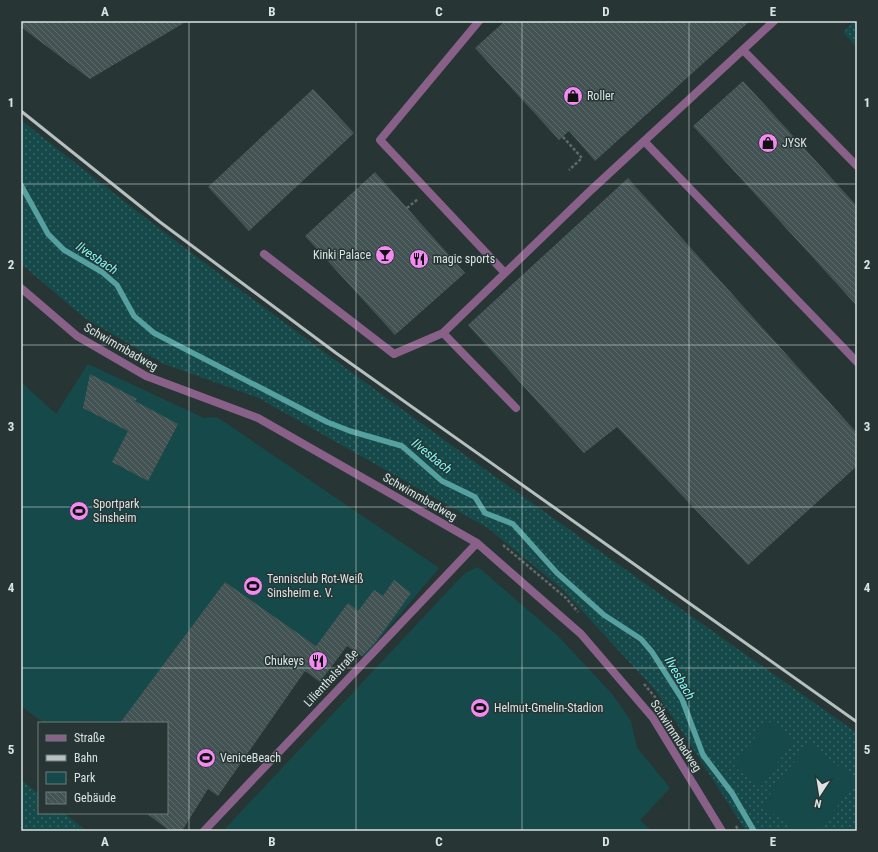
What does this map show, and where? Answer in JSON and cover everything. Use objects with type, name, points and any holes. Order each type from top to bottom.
[{"type":"street","points":[[479,21],[380,140],[505,273]]},
{"type":"street","points":[[264,254],[394,354],[442,333],[774,21]]},
{"type":"street","points":[[743,50],[857,166]]},
{"type":"street","points":[[644,142],[857,362]]},
{"type":"street","name":"Schwimmbadweg","points":[[21,288],[77,336],[146,376],[258,418],[477,543],[581,634],[653,718],[722,831]]},
{"type":"street","points":[[442,333],[516,408]]},
{"type":"street","name":"Lilienthalstraße","points":[[204,831],[477,543]]},
{"type":"path","points":[[563,137],[582,158],[569,170]]},
{"type":"green space","points":[[852,21],[857,21],[857,48],[843,32],[853,23]]},
{"type":"green space","points":[[21,120],[226,279],[434,433],[857,733],[857,831],[746,831],[655,690],[562,589],[488,528],[257,397],[164,364],[86,319],[21,264]]},
{"type":"green space","name":"Tennisclub Rot-Weiß Sinsheim e. V.","points":[[88,364],[204,418],[217,417],[439,568],[364,657],[327,631],[316,646],[306,639],[161,671],[121,722],[43,722],[21,706],[21,382],[56,414]]},
{"type":"green space","name":"Helmut-Gmelin-Stadion","points":[[478,567],[558,636],[612,694],[631,721],[637,748],[670,788],[640,820],[652,831],[223,831],[465,573]]},
{"type":"green space","points":[[767,720],[794,739],[762,786],[734,767]]},
{"type":"green space","points":[[808,743],[857,780],[819,831],[796,831],[762,805]]},
{"type":"green space","points":[[21,780],[38,793],[38,814],[65,814],[87,831],[21,831]]},
{"type":"building","points":[[21,21],[187,21],[90,79],[21,27]]},
{"type":"building","points":[[505,21],[750,21],[595,161],[569,131],[559,140],[475,48]]},
{"type":"building","points":[[743,81],[857,206],[857,306],[693,126]]},
{"type":"building","points":[[313,89],[354,133],[249,231],[208,187]]},
{"type":"building","name":"Kinki Palace","points":[[375,172],[465,273],[395,335],[305,236]]},
{"type":"building","points":[[628,178],[857,433],[857,466],[748,565],[617,427],[584,453],[468,325]]},
{"type":"building","name":"Sportpark Sinsheim","points":[[90,374],[137,399],[135,401],[178,424],[148,481],[112,462],[128,431],[83,408]]},
{"type":"building","points":[[394,580],[411,593],[375,643],[362,656],[347,646],[320,682],[305,671],[218,796],[208,789],[182,831],[170,831],[147,814],[168,814],[168,722],[121,722],[225,582],[316,646],[348,603],[358,611],[374,590],[383,596]]},
{"type":"waterway","name":"Ilvesbach","points":[[21,185],[48,234],[64,250],[102,272],[117,285],[134,316],[154,333],[327,422],[350,431],[402,446],[442,481],[475,497],[485,513],[513,524],[557,573],[604,615],[641,639],[652,652],[682,699],[703,755],[732,793],[754,831]]},
{"type":"railway","points":[[21,111],[160,222],[336,353],[857,722]]},
{"type":"place","name":"Roller","points":[[573,96]]},
{"type":"place","name":"JYSK","points":[[768,143]]},
{"type":"place","name":"Kinki Palace","points":[[385,255]]},
{"type":"place","name":"magic sports","points":[[419,259]]},
{"type":"place","name":"Sportpark Sinsheim","points":[[79,511]]},
{"type":"place","name":"Tennisclub Rot-Weiß Sinsheim e. V.","points":[[253,586]]},
{"type":"place","name":"Chukeys","points":[[318,661]]},
{"type":"place","name":"Helmut-Gmelin-Stadion","points":[[480,708]]},
{"type":"place","name":"VeniceBeach","points":[[206,758]]}]
